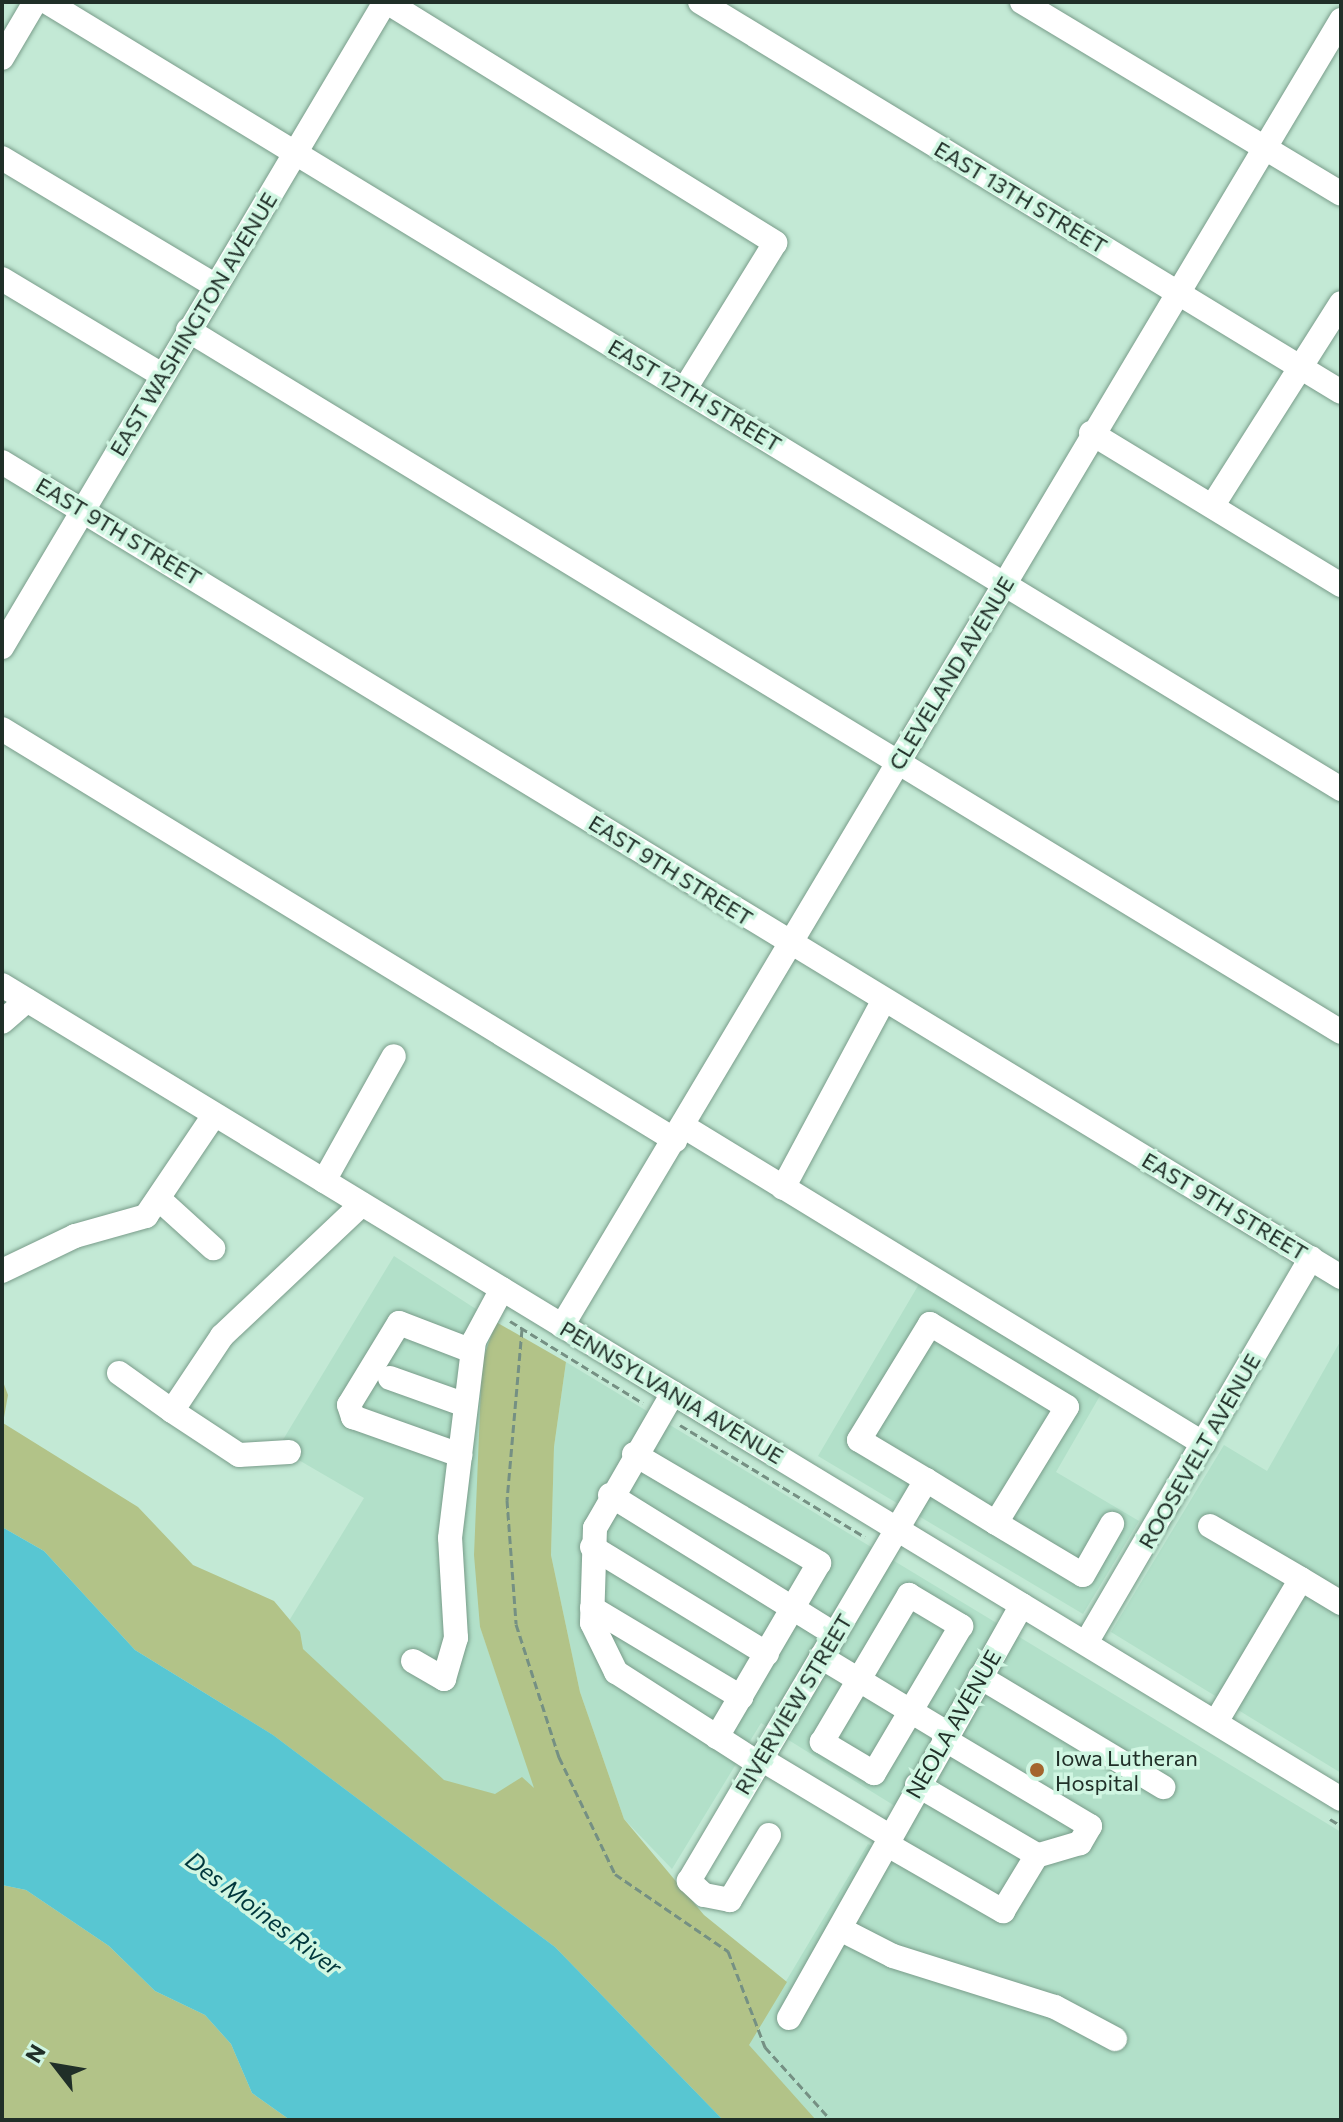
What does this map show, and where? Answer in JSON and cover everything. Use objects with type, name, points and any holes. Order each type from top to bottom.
[{"type":"street","points":[[2,58],[35,2]]},
{"type":"street","name":"EAST 12TH STREET","points":[[47,2],[1341,789]]},
{"type":"street","name":"EAST 13TH STREET","points":[[700,2],[1341,392]]},
{"type":"street","points":[[1022,2],[1341,194]]},
{"type":"street","points":[[380,4],[775,243],[685,389]]},
{"type":"street","name":"EAST WASHINGTON AVENUE","points":[[2,646],[380,4]]},
{"type":"street","name":"CLEVELAND AVENUE","points":[[562,1326],[792,944],[1175,291],[1341,20]]},
{"type":"street","points":[[2,158],[214,285]]},
{"type":"street","points":[[2,279],[162,375]]},
{"type":"street","points":[[1213,505],[1341,303]]},
{"type":"street","points":[[188,330],[1341,1032]]},
{"type":"street","points":[[1091,433],[1341,585]]},
{"type":"street","name":"EAST 9TH STREET","points":[[2,462],[83,508],[1341,1277]]},
{"type":"street","points":[[2,729],[679,1133],[783,1188],[1204,1444]]},
{"type":"street","name":"PENNSYLVANIA AVENUE","points":[[2,985],[1341,1799]]},
{"type":"street","points":[[2,1022],[27,1000]]},
{"type":"street","points":[[783,1188],[884,1000]]},
{"type":"street","points":[[324,1181],[394,1056]]},
{"type":"street","points":[[2,1271],[75,1236],[146,1216],[160,1200],[214,1115]]},
{"type":"street","points":[[160,1200],[213,1248]]},
{"type":"street","points":[[172,1411],[222,1336],[362,1204]]},
{"type":"street","name":"ROOSEVELT AVENUE","points":[[1086,1643],[1311,1258]]},
{"type":"street","points":[[413,1661],[444,1679],[456,1638],[450,1538],[463,1404],[472,1351],[502,1289]]},
{"type":"street","points":[[460,1455],[353,1417],[349,1405],[399,1323],[472,1351]]},
{"type":"street","points":[[996,1523],[1067,1407],[930,1324],[859,1440],[996,1523],[1083,1575],[1112,1524]]},
{"type":"street","points":[[119,1373],[239,1455],[289,1452]]},
{"type":"street","points":[[390,1378],[463,1404]]},
{"type":"street","points":[[673,1393],[610,1495],[592,1547],[592,1608],[616,1672],[1003,1911],[1036,1856],[1080,1843],[1090,1826],[821,1657]]},
{"type":"street","points":[[634,1454],[819,1563],[795,1610],[717,1737]]},
{"type":"street","name":"RIVERVIEW STREET","points":[[769,1835],[730,1900],[704,1895],[689,1881],[926,1480]]},
{"type":"street","points":[[610,1495],[834,1634]]},
{"type":"street","points":[[1210,1526],[1341,1603]]},
{"type":"street","points":[[592,1547],[767,1654]]},
{"type":"street","points":[[1216,1722],[1301,1579]]},
{"type":"street","points":[[909,1595],[961,1626],[874,1773],[822,1742],[857,1679],[909,1595]]},
{"type":"street","name":"NEOLA AVENUE","points":[[789,2018],[842,1930],[917,1785],[1022,1605]]},
{"type":"street","points":[[592,1608],[741,1697]]},
{"type":"street","points":[[980,1677],[1163,1787]]},
{"type":"street","points":[[917,1785],[1036,1856]]},
{"type":"street","points":[[842,1930],[893,1956],[1055,2007],[1115,2039]]},
{"type":"path","points":[[522,1329],[507,1500],[516,1624],[559,1757],[615,1874],[728,1951],[765,2047],[831,2120]]},
{"type":"shaded area","name":"Iowa Lutheran Hospital","points":[[394,1256],[496,1322],[480,1627],[544,1814],[722,2088],[868,1844],[889,1855],[911,1816],[761,1723],[672,1869],[624,1819],[580,1692],[551,1555],[554,1447],[566,1362],[1341,1832],[1341,2120],[723,2120],[555,1947],[234,1711],[364,1498],[278,1448]]},
{"type":"shaded area","points":[[919,1284],[1101,1394],[1056,1472],[1139,1521],[1083,1614],[818,1456]]},
{"type":"shaded area","points":[[496,1322],[566,1362],[554,1447],[551,1555],[580,1692],[624,1819],[704,1915],[787,1982],[749,2045],[816,2120],[723,2120],[555,1947],[273,1735],[135,1650],[44,1551],[2,1527],[2,1379],[8,1395],[3,1423],[138,1507],[193,1565],[274,1601],[300,1632],[303,1649],[444,1780],[495,1794],[522,1777],[534,1788],[480,1627],[474,1555],[482,1362]]},
{"type":"shaded area","points":[[1341,1340],[1341,1773],[1111,1632],[1224,1445],[1267,1471]]},
{"type":"shaded area","points":[[2,1885],[26,1890],[109,1946],[155,1991],[205,2015],[231,2044],[252,2093],[290,2120],[2,2120]]},
{"type":"water","name":"Des Moines River","points":[[2,1527],[44,1551],[135,1650],[273,1735],[555,1947],[723,2120],[290,2120],[252,2093],[231,2044],[205,2015],[155,1991],[109,1946],[26,1890],[2,1885]]},
{"type":"place","name":"Iowa Lutheran Hospital","points":[[1037,1770]]}]
